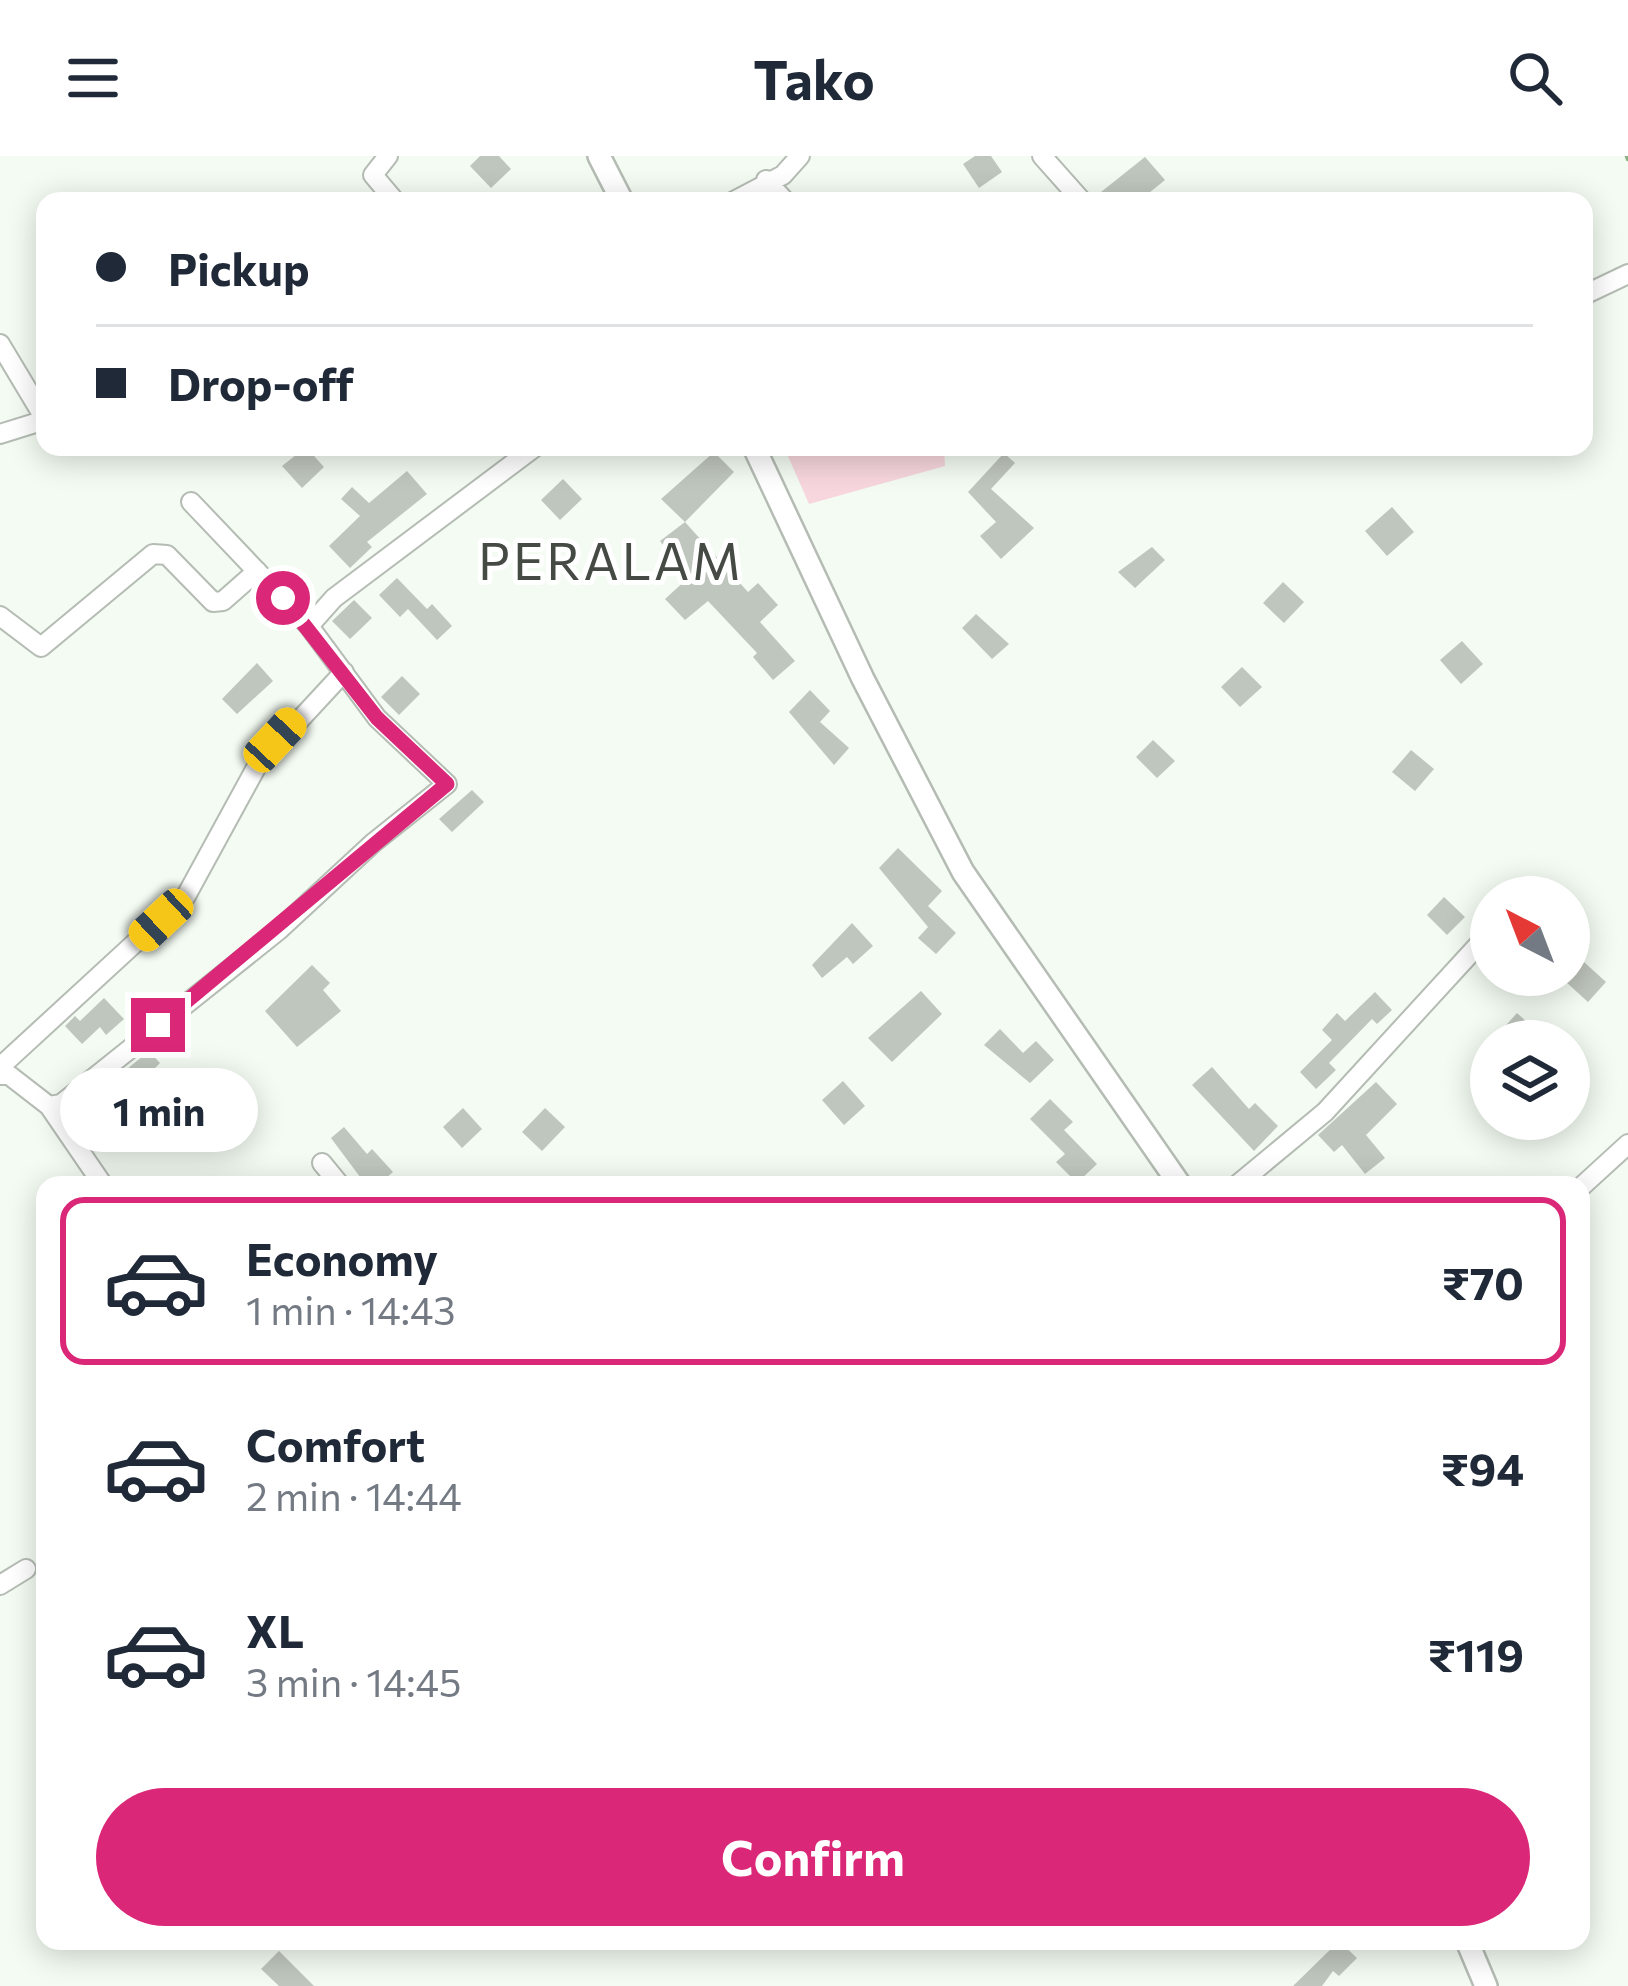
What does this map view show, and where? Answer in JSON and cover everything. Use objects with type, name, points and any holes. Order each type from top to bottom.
[{"type":"street","points":[[387,192],[373,176],[388,156]]},
{"type":"street","points":[[599,156],[617,192]]},
{"type":"street","points":[[748,192],[783,175],[800,156]]},
{"type":"street","points":[[1042,156],[1074,192]]},
{"type":"street","points":[[766,180],[777,192]]},
{"type":"street","points":[[1593,291],[1628,274]]},
{"type":"street","points":[[0,344],[36,404]]},
{"type":"street","points":[[0,434],[36,422]]},
{"type":"street","points":[[309,626],[334,598],[523,456]]},
{"type":"street","points":[[758,456],[863,679],[963,872],[1174,1176]]},
{"type":"street","points":[[49,1106],[61,1104],[279,930],[373,843],[447,784],[377,718],[309,626],[191,502]]},
{"type":"street","points":[[0,616],[41,647],[153,554],[167,556],[214,602],[223,601],[257,571]]},
{"type":"street","points":[[97,1176],[49,1106],[0,1071],[186,896],[256,766],[344,672]]},
{"type":"street","points":[[1248,1176],[1325,1112],[1470,954]]},
{"type":"street","points":[[1590,1179],[1628,1144]]},
{"type":"street","points":[[322,1163],[333,1176]]},
{"type":"street","points":[[0,1585],[26,1569]]},
{"type":"street","points":[[1471,1950],[1486,1986]]},
{"type":"shaded area","points":[[788,456],[944,456],[945,466],[809,504]]},
{"type":"building","points":[[480,156],[499,156],[511,169],[491,188],[470,166]]},
{"type":"building","points":[[975,156],[991,156],[1002,172],[979,188],[963,164]]},
{"type":"building","points":[[1145,157],[1165,180],[1150,192],[1101,192]]},
{"type":"building","points":[[295,456],[314,456],[324,467],[302,488],[282,466]]},
{"type":"building","points":[[709,456],[718,456],[734,472],[685,522],[661,499]]},
{"type":"building","points":[[1001,456],[1007,456],[1015,463],[991,489],[1034,528],[1001,559],[980,536],[996,522],[968,492]]},
{"type":"building","points":[[407,471],[427,494],[367,542],[372,547],[350,568],[329,546],[360,516],[341,499],[352,487],[369,503]]},
{"type":"building","points":[[563,479],[582,499],[560,520],[541,500]]},
{"type":"building","points":[[1392,507],[1414,532],[1387,556],[1365,531]]},
{"type":"building","points":[[685,522],[748,592],[758,583],[778,605],[760,622],[795,661],[773,680],[753,657],[757,653],[708,601],[685,620],[665,599],[688,578],[660,541]]},
{"type":"building","points":[[1152,547],[1165,560],[1135,588],[1118,572]]},
{"type":"building","points":[[397,578],[427,609],[432,604],[452,626],[437,640],[408,609],[400,617],[379,595]]},
{"type":"building","points":[[1283,582],[1304,602],[1284,623],[1263,603]]},
{"type":"building","points":[[354,600],[372,618],[350,639],[332,621]]},
{"type":"building","points":[[976,614],[1009,644],[992,659],[962,628]]},
{"type":"building","points":[[1462,641],[1483,664],[1461,684],[1440,660]]},
{"type":"building","points":[[257,663],[273,681],[237,714],[222,699]]},
{"type":"building","points":[[1242,667],[1262,687],[1240,707],[1221,687]]},
{"type":"building","points":[[402,676],[420,694],[399,715],[381,697]]},
{"type":"building","points":[[810,690],[830,711],[820,722],[849,748],[834,765],[789,712]]},
{"type":"building","points":[[1153,740],[1175,761],[1157,778],[1136,757]]},
{"type":"building","points":[[1411,750],[1434,769],[1415,791],[1392,772]]},
{"type":"building","points":[[472,790],[484,802],[452,832],[439,819]]},
{"type":"building","points":[[898,848],[942,891],[928,906],[956,933],[936,954],[918,938],[928,927],[879,868]]},
{"type":"building","points":[[1444,897],[1465,917],[1447,935],[1427,915]]},
{"type":"building","points":[[852,923],[873,946],[853,964],[847,957],[822,978],[812,965]]},
{"type":"building","points":[[312,965],[330,983],[323,990],[341,1011],[297,1047],[265,1011]]},
{"type":"building","points":[[1590,967],[1606,982],[1588,1002],[1581,996],[1590,996]]},
{"type":"building","points":[[921,991],[942,1014],[892,1062],[868,1038]]},
{"type":"building","points":[[1375,992],[1392,1010],[1377,1024],[1372,1019],[1329,1063],[1336,1070],[1316,1089],[1300,1072],[1332,1040],[1322,1030],[1337,1013],[1345,1021]]},
{"type":"building","points":[[104,998],[124,1019],[106,1035],[100,1027],[82,1044],[65,1026],[75,1016],[80,1021]]},
{"type":"building","points":[[1000,1029],[1023,1053],[1036,1041],[1054,1060],[1030,1083],[984,1045]]},
{"type":"building","points":[[149,1051],[160,1063],[120,1104],[105,1087]]},
{"type":"building","points":[[1212,1067],[1249,1109],[1255,1103],[1278,1126],[1254,1151],[1192,1085]]},
{"type":"building","points":[[843,1081],[865,1106],[844,1125],[822,1100]]},
{"type":"building","points":[[1376,1082],[1397,1104],[1366,1135],[1385,1158],[1365,1174],[1342,1145],[1334,1152],[1318,1135]]},
{"type":"building","points":[[1050,1099],[1073,1122],[1064,1130],[1097,1164],[1084,1176],[1070,1176],[1056,1162],[1065,1154],[1030,1119]]},
{"type":"building","points":[[463,1108],[482,1129],[462,1148],[443,1127]]},
{"type":"building","points":[[545,1108],[565,1127],[542,1151],[522,1132]]},
{"type":"building","points":[[344,1127],[367,1154],[372,1149],[393,1172],[359,1176],[331,1138]]},
{"type":"building","points":[[1330,1950],[1349,1950],[1357,1958],[1339,1976],[1333,1971],[1322,1986],[1293,1986]]},
{"type":"building","points":[[279,1951],[314,1986],[279,1986],[261,1969]]},
{"type":"district","name":"PERALAM","points":[[611,562]]},
{"type":"route","points":[[158,1025],[279,930],[373,843],[447,784],[377,718],[283,598]]}]
